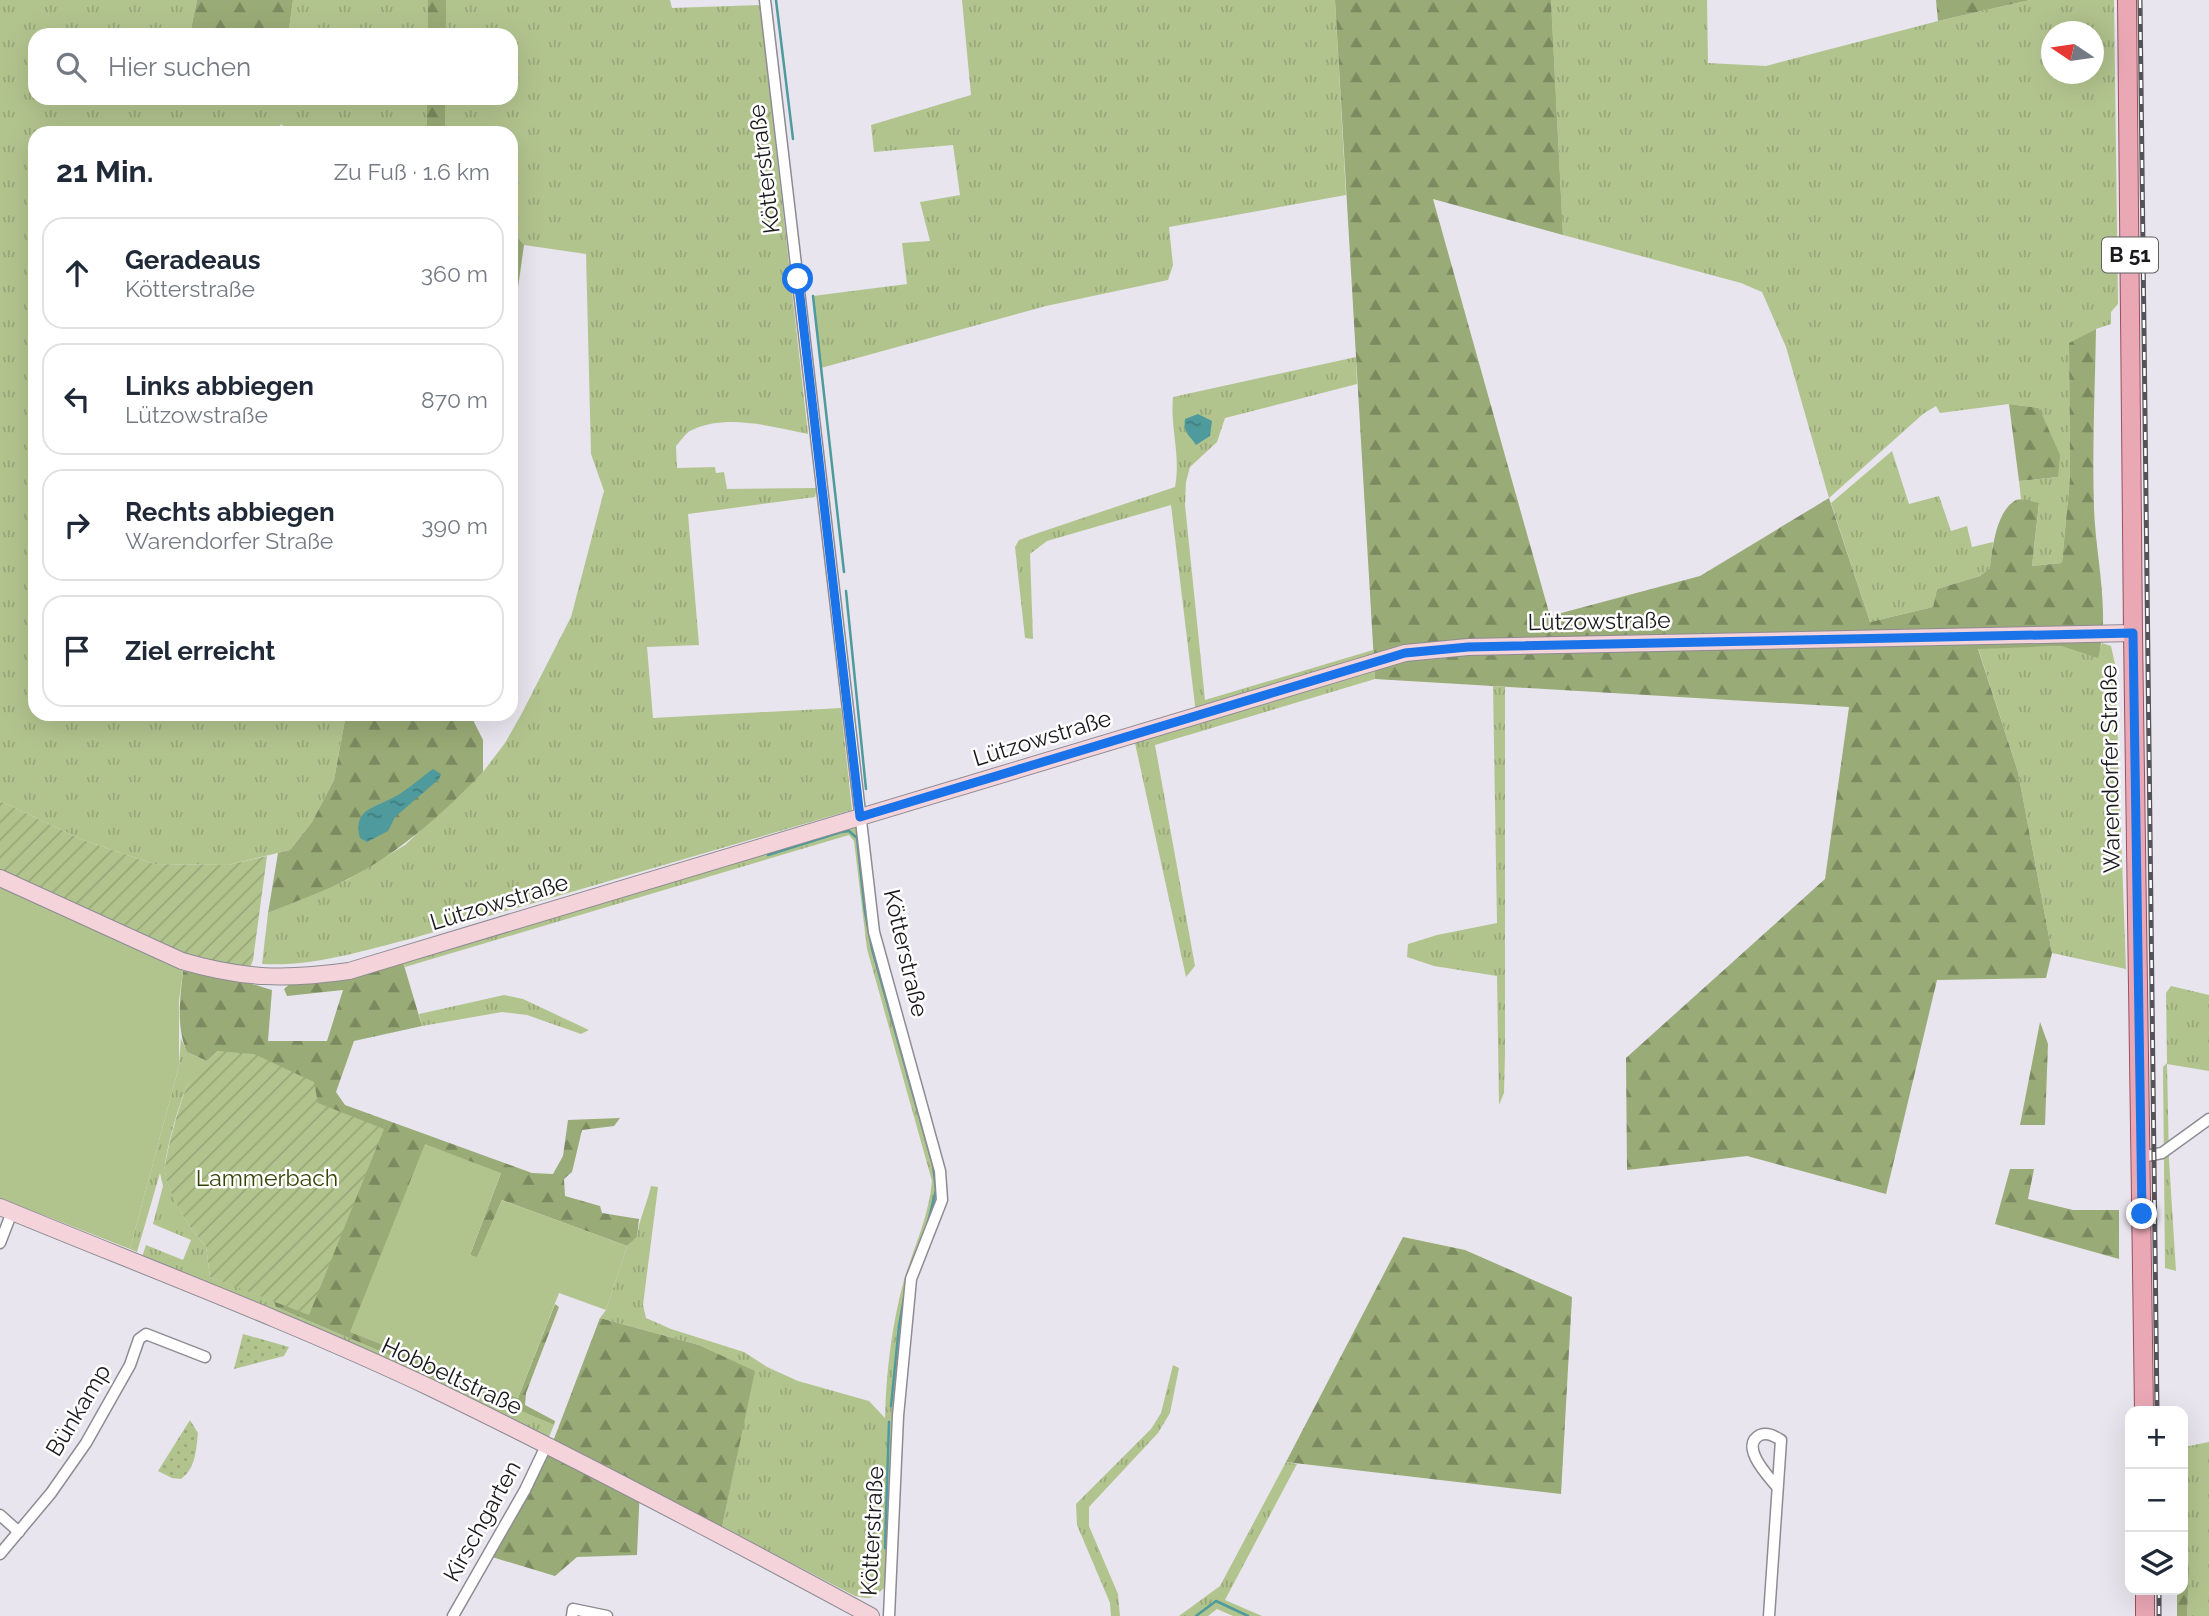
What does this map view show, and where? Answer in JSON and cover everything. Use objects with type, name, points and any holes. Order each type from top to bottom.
[{"type":"main road","name":"Warendorfer Straße","points":[[2127,0],[2144,1406]]},
{"type":"main road","points":[[2145,1595],[2145,1616]]},
{"type":"street","name":"Kötterstraße","points":[[765,0],[874,932],[940,1171],[942,1200],[911,1279],[898,1416],[889,1616]]},
{"type":"street","name":"Lützowstraße","points":[[0,878],[182,961],[209,969],[257,977],[298,978],[349,971],[1405,653],[1468,647],[2133,633]]},
{"type":"street","points":[[2141,1157],[2162,1153],[2209,1119]]},
{"type":"street","points":[[0,1242],[6,1209]]},
{"type":"street","name":"Hobbeltstraße","points":[[6,1209],[428,1387],[871,1616]]},
{"type":"street","name":"Bünkamp","points":[[0,1554],[51,1493],[86,1443],[130,1365],[139,1339],[146,1334],[205,1357]]},
{"type":"street","points":[[1769,1616],[1781,1440],[1763,1434],[1752,1444],[1752,1454],[1777,1488]]},
{"type":"street","name":"Kirschgarten","points":[[453,1616],[525,1490],[546,1446]]},
{"type":"street","points":[[0,1515],[19,1532]]},
{"type":"street","points":[[572,1616],[573,1609],[607,1616]]},
{"type":"green space","points":[[0,0],[197,0],[191,28],[28,28],[28,105],[427,105],[427,126],[28,126],[28,721],[345,721],[334,780],[312,822],[290,850],[228,865],[154,864],[83,840],[0,801]]},
{"type":"green space","points":[[197,0],[293,0],[289,28],[191,28]]},
{"type":"green space","points":[[293,0],[428,0],[428,28],[289,28]]},
{"type":"green space","points":[[428,0],[446,0],[446,28],[428,28]]},
{"type":"green space","points":[[446,0],[670,0],[672,8],[760,5],[808,434],[750,423],[720,422],[706,425],[690,431],[676,446],[677,468],[715,467],[716,473],[724,472],[727,489],[817,488],[815,497],[688,514],[699,645],[647,647],[653,718],[841,708],[852,810],[410,939],[318,961],[262,964],[268,913],[347,880],[405,845],[483,772],[505,743],[571,617],[604,491],[591,454],[586,254],[524,245],[518,238],[518,126],[445,126],[445,105],[518,105],[518,28],[446,28]]},
{"type":"green space","points":[[962,0],[1335,0],[1346,195],[1169,227],[1173,265],[1168,280],[1046,306],[821,368],[813,296],[907,284],[902,243],[930,241],[920,202],[960,195],[953,145],[874,152],[871,125],[971,95]]},
{"type":"green space","points":[[1335,0],[1551,0],[1563,235],[1433,199],[1550,616],[1700,576],[1829,498],[1870,622],[1933,607],[1937,589],[1980,576],[1990,568],[1999,523],[2007,508],[2016,500],[2039,503],[2032,566],[2062,563],[2070,477],[2069,343],[2096,329],[2094,507],[2103,603],[2102,641],[2098,658],[2061,646],[1978,649],[2018,772],[2052,953],[2046,978],[1937,980],[1886,1194],[1747,1156],[1627,1170],[1626,1058],[1825,879],[1849,707],[1375,679]]},
{"type":"green space","points":[[1551,0],[1707,0],[1708,63],[1766,66],[2030,0],[2114,0],[2118,304],[2111,312],[2111,324],[2069,344],[2070,477],[2062,563],[2032,566],[2039,504],[2021,499],[2019,481],[2058,477],[2039,408],[2009,404],[1940,413],[1936,406],[1923,414],[1829,498],[1786,347],[1762,292],[1741,283],[1563,235]]},
{"type":"green space","points":[[1936,0],[2030,0],[1938,21]]},
{"type":"green space","points":[[427,105],[445,105],[445,126],[427,126]]},
{"type":"green space","points":[[518,238],[524,245],[518,288]]},
{"type":"green space","points":[[1356,357],[1357,384],[1225,418],[1217,442],[1190,467],[1185,505],[1205,700],[1373,650],[1375,679],[1155,745],[1195,966],[1186,977],[1133,734],[1196,714],[1171,505],[1047,541],[1030,554],[1033,639],[1025,638],[1015,547],[1019,540],[1175,487],[1177,464],[1173,397]]},
{"type":"green space","points":[[2009,404],[2039,408],[2060,455],[2058,477],[2019,481]]},
{"type":"green space","points":[[1892,451],[1909,504],[1939,496],[1951,531],[1967,526],[1972,547],[1993,542],[1990,568],[1980,576],[1937,589],[1933,607],[1870,622],[1831,503]]},
{"type":"green space","points":[[2102,643],[2111,646],[2115,664],[2126,969],[2052,953],[2018,772],[1978,648],[2061,646],[2097,657]]},
{"type":"green space","points":[[1493,686],[1505,687],[1505,1053],[1504,1093],[1499,1105],[1497,976],[1434,966],[1407,957],[1408,944],[1497,923]]},
{"type":"green space","points":[[345,721],[474,721],[483,740],[483,772],[452,803],[403,844],[386,857],[338,884],[268,913],[278,853],[290,850],[312,822],[334,780]]},
{"type":"green space","points":[[0,801],[83,840],[154,864],[228,865],[267,856],[253,960],[249,970],[183,956],[0,872]]},
{"type":"green space","points":[[855,827],[862,834],[874,932],[942,1200],[911,1279],[885,1587],[869,1598],[855,1596],[722,1527],[754,1371],[699,1345],[600,1318],[606,1310],[627,1246],[637,1237],[651,1186],[658,1187],[643,1305],[646,1318],[671,1329],[744,1352],[767,1367],[798,1381],[869,1401],[885,1418],[888,1366],[896,1313],[924,1219],[932,1181],[867,949],[854,841],[849,835],[405,967],[403,962]]},
{"type":"green space","points":[[0,886],[183,971],[179,1001],[179,1066],[130,1249],[0,1198]]},
{"type":"green space","points":[[403,962],[422,1026],[354,1041],[336,1092],[345,1105],[532,1173],[553,1174],[563,1156],[568,1120],[620,1118],[614,1126],[582,1130],[572,1172],[564,1179],[565,1196],[600,1206],[602,1213],[639,1219],[637,1237],[627,1246],[502,1200],[477,1258],[470,1255],[501,1173],[351,1332],[518,1398],[555,1304],[559,1307],[526,1393],[525,1405],[555,1421],[554,1425],[276,1307],[273,1300],[309,1314],[317,1103],[218,1051],[207,1061],[187,1052],[181,1033],[180,1013],[183,971],[272,990],[268,1041],[327,1041],[343,990],[287,996],[284,989],[291,983]]},
{"type":"green space","points":[[2171,986],[2209,995],[2209,1071],[2167,1064],[2169,1160],[2176,1271],[2165,1268],[2163,1067],[2167,1063],[2166,993]]},
{"type":"green space","points":[[504,995],[523,999],[589,1030],[581,1034],[527,1015],[502,1012],[422,1026],[419,1014]]},
{"type":"green space","points":[[2040,1022],[2048,1044],[2045,1125],[2020,1125]]},
{"type":"green space","points":[[181,1038],[187,1052],[207,1061],[195,1072],[185,1091],[171,1134],[165,1170],[181,1211],[206,1246],[210,1277],[273,1300],[276,1307],[554,1425],[549,1437],[418,1374],[141,1260],[146,1245],[183,1260],[191,1240],[153,1224],[163,1186],[160,1173],[137,1252],[130,1249],[179,1066]]},
{"type":"green space","name":"Lammerbach","points":[[218,1051],[254,1054],[314,1082],[318,1103],[384,1129],[309,1315],[210,1277],[206,1246],[187,1222],[166,1179],[166,1162],[185,1091],[194,1072]]},
{"type":"green space","points":[[425,1144],[501,1173],[470,1255],[477,1257],[502,1200],[627,1246],[606,1310],[559,1293],[518,1398],[350,1332]]},
{"type":"green space","points":[[2010,1169],[2034,1169],[2028,1199],[2073,1210],[2119,1210],[2119,1259],[1995,1224]]},
{"type":"green space","points":[[1403,1237],[1465,1250],[1572,1297],[1561,1494],[1286,1462]]},
{"type":"green space","points":[[600,1318],[699,1345],[755,1371],[722,1527],[640,1486],[637,1555],[577,1557],[555,1576],[492,1557],[549,1452]]},
{"type":"green space","points":[[243,1334],[289,1347],[284,1356],[234,1369]]},
{"type":"green space","points":[[1173,1365],[1179,1368],[1170,1413],[1158,1433],[1089,1507],[1089,1526],[1118,1594],[1120,1616],[1111,1616],[1110,1603],[1077,1525],[1076,1504],[1151,1429],[1161,1413]]},
{"type":"green space","points":[[190,1420],[198,1433],[194,1458],[186,1475],[181,1479],[172,1478],[158,1471]]},
{"type":"green space","points":[[2209,1442],[2209,1616],[2187,1616],[2188,1446]]},
{"type":"green space","points":[[1286,1462],[1297,1464],[1225,1600],[1262,1616],[1233,1616],[1217,1609],[1208,1616],[1179,1616],[1220,1586]]},
{"type":"green space","points":[[2177,1595],[2188,1595],[2187,1616],[2177,1616]]},
{"type":"water","points":[[1198,414],[1212,421],[1210,436],[1196,445],[1187,433],[1185,419]]},
{"type":"water","points":[[433,769],[441,774],[439,779],[395,817],[388,831],[367,842],[360,838],[359,820],[368,810],[401,793]]},
{"type":"waterway","points":[[776,0],[793,139]]},
{"type":"waterway","points":[[813,296],[844,572]]},
{"type":"waterway","points":[[846,591],[866,789]]},
{"type":"waterway","points":[[768,855],[841,832],[849,831],[857,838],[872,949],[933,1165],[936,1190],[928,1222]]},
{"type":"waterway","points":[[891,1406],[904,1298]]},
{"type":"waterway","points":[[885,1548],[889,1422]]},
{"type":"waterway","points":[[1196,1616],[1216,1601],[1248,1616]]},
{"type":"railway","points":[[2140,0],[2157,1406]]},
{"type":"railway","points":[[2159,1595],[2159,1616]]},
{"type":"route","points":[[798,279],[860,817],[1405,653],[1468,647],[2133,633],[2142,1214]]}]
